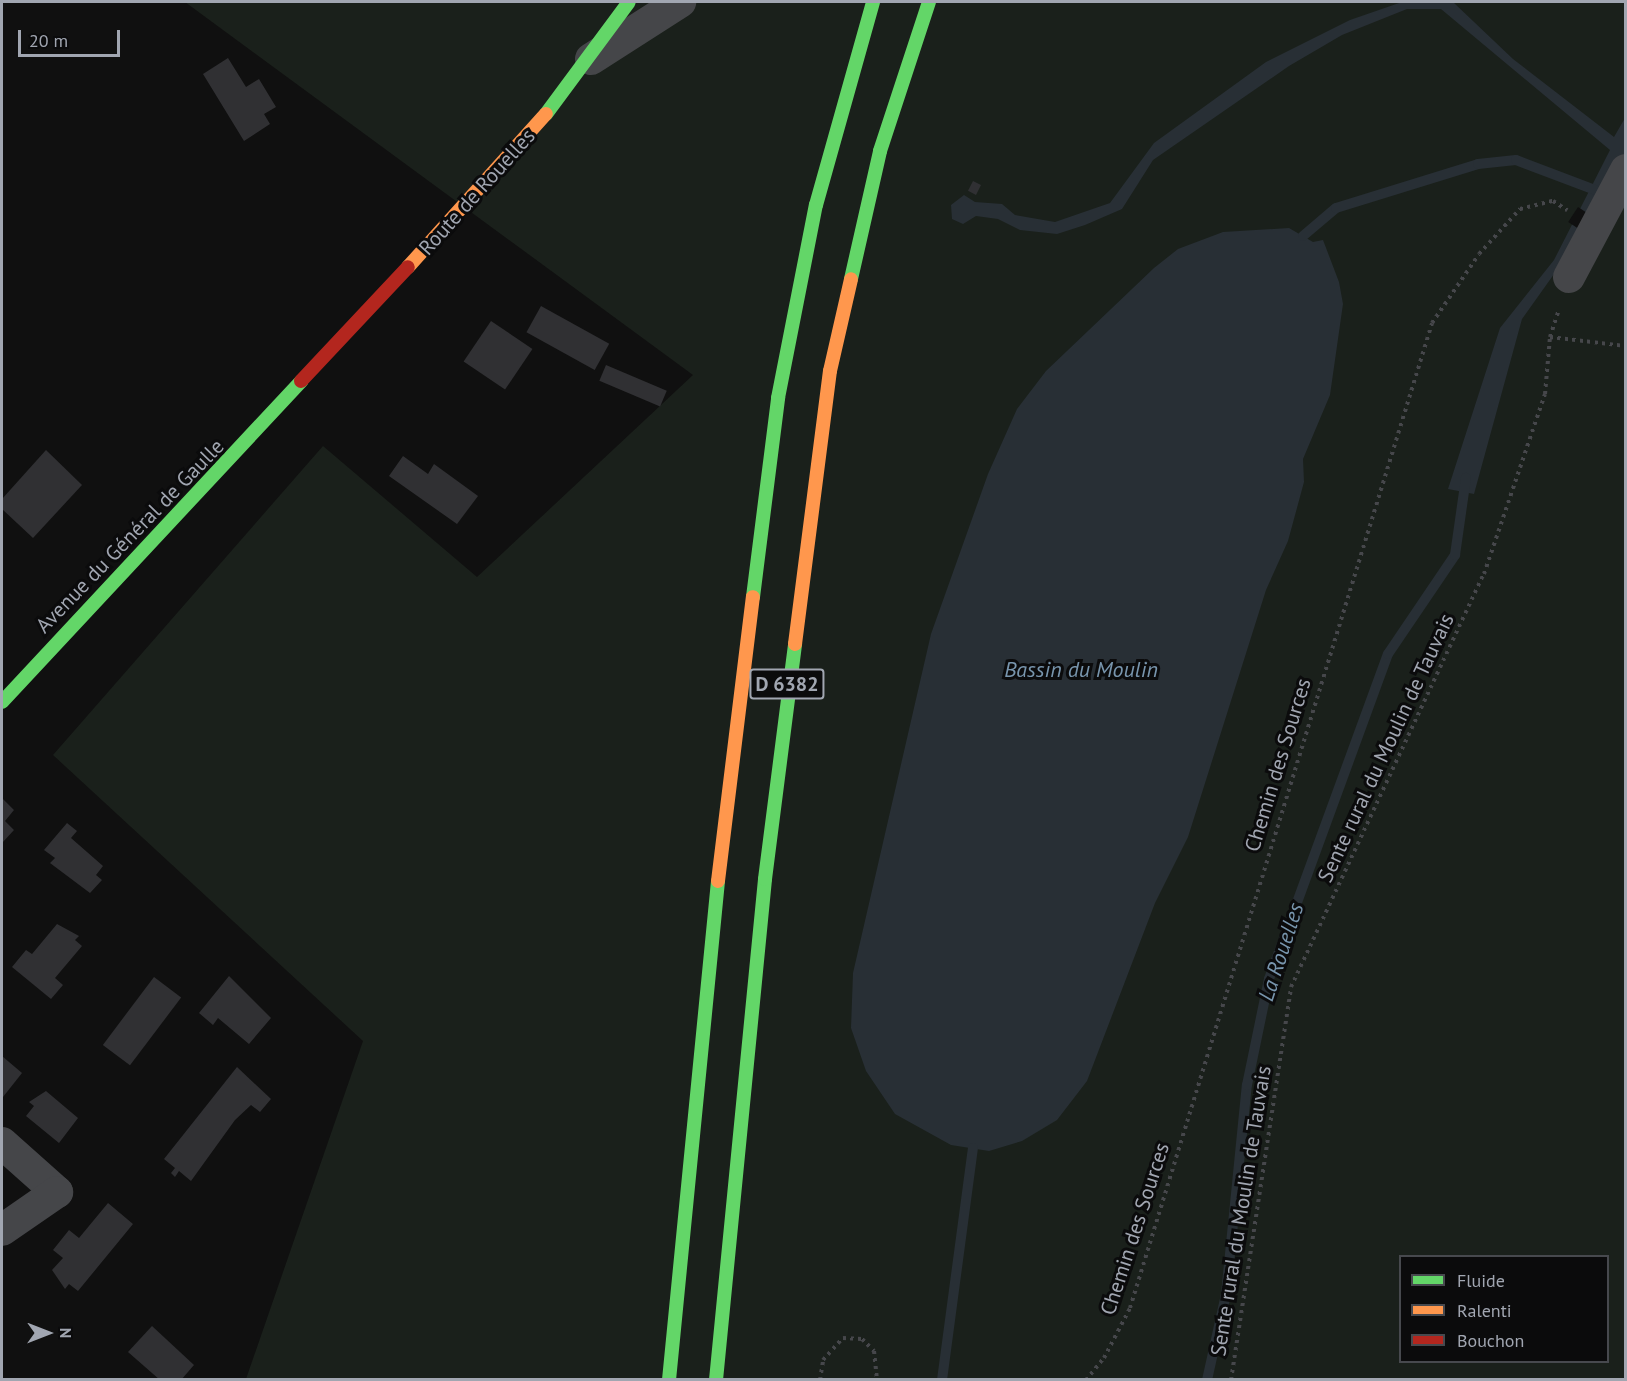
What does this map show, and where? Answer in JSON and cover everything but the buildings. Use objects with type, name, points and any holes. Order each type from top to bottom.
[{"type":"main road","points":[[591,59],[629,2]]},
{"type":"main road","name":"D 6382","points":[[669,1380],[719,872],[778,398],[816,205],[873,2]]},
{"type":"main road","name":"D 6382","points":[[716,1380],[767,856],[830,371],[880,151],[929,2]]},
{"type":"main road","name":"Route de Rouelles","points":[[288,399],[516,151],[591,59]]},
{"type":"main road","name":"Avenue du Général de Gaulle","points":[[2,702],[288,399]]},
{"type":"street","name":"Route de Rouelles","points":[[591,59],[680,2]]},
{"type":"street","points":[[1569,277],[1626,170]]},
{"type":"street","points":[[2,1143],[57,1192],[2,1230]]},
{"type":"path","name":"Chemin des Sources","points":[[1086,1380],[1104,1358],[1130,1308],[1432,323],[1479,254],[1520,209],[1553,201]]},
{"type":"path","name":"Sente rural du Moulin de Tauvais","points":[[1231,1380],[1291,987],[1484,574],[1545,394],[1550,338],[1569,277]]},
{"type":"path","points":[[1550,338],[1626,346]]},
{"type":"path","points":[[820,1380],[823,1360],[843,1338],[862,1340],[874,1351],[877,1380]]},
{"type":"shaded area","points":[[185,2],[1625,2],[1625,1379],[246,1379],[363,1041],[53,755],[323,446],[477,577],[693,375]]},
{"type":"water","points":[[1402,2],[1453,2],[1513,59],[1614,137],[1625,118],[1625,156],[1584,232],[1522,319],[1474,494],[1448,489],[1500,328],[1554,260],[1610,150],[1441,9],[1407,9],[1342,35],[1289,66],[1153,160],[1122,209],[1085,225],[1057,234],[1020,230],[998,219],[976,216],[963,224],[952,219],[951,205],[964,195],[975,202],[1002,204],[1015,215],[1055,222],[1110,203],[1154,143],[1266,62],[1350,20]]},
{"type":"water","name":"Bassin du Moulin","points":[[1289,228],[1313,242],[1323,240],[1339,282],[1343,304],[1330,395],[1303,459],[1304,482],[1288,541],[1266,590],[1188,837],[1155,903],[1087,1081],[1057,1120],[1022,1141],[989,1151],[951,1145],[895,1114],[866,1071],[851,1028],[853,973],[931,634],[988,474],[1017,409],[1046,371],[1154,268],[1178,249],[1223,232]]},
{"type":"pier","points":[[1578,207],[1595,218],[1585,233],[1568,222]]},
{"type":"waterway","points":[[1303,236],[1336,208],[1478,164],[1516,160],[1595,190]]},
{"type":"waterway","name":"La Rouelles","points":[[1207,1380],[1226,1294],[1247,1085],[1269,979],[1388,654],[1455,555],[1466,478]]},
{"type":"waterway","points":[[942,1380],[973,1148]]},
{"type":"traffic: fast","points":[[546,114],[629,2]]},
{"type":"traffic: fast","points":[[753,597],[778,398],[816,205],[873,2]]},
{"type":"traffic: fast","points":[[851,279],[880,151],[929,2]]},
{"type":"traffic: fast","points":[[2,702],[301,381]]},
{"type":"traffic: fast","points":[[716,1380],[765,879],[795,644]]},
{"type":"traffic: fast","points":[[669,1380],[718,881]]},
{"type":"traffic: slow","points":[[408,267],[546,114]]},
{"type":"traffic: slow","points":[[795,644],[830,371],[851,279]]},
{"type":"traffic: slow","points":[[718,881],[753,597]]},
{"type":"traffic: jam","points":[[301,381],[408,267]]}]
